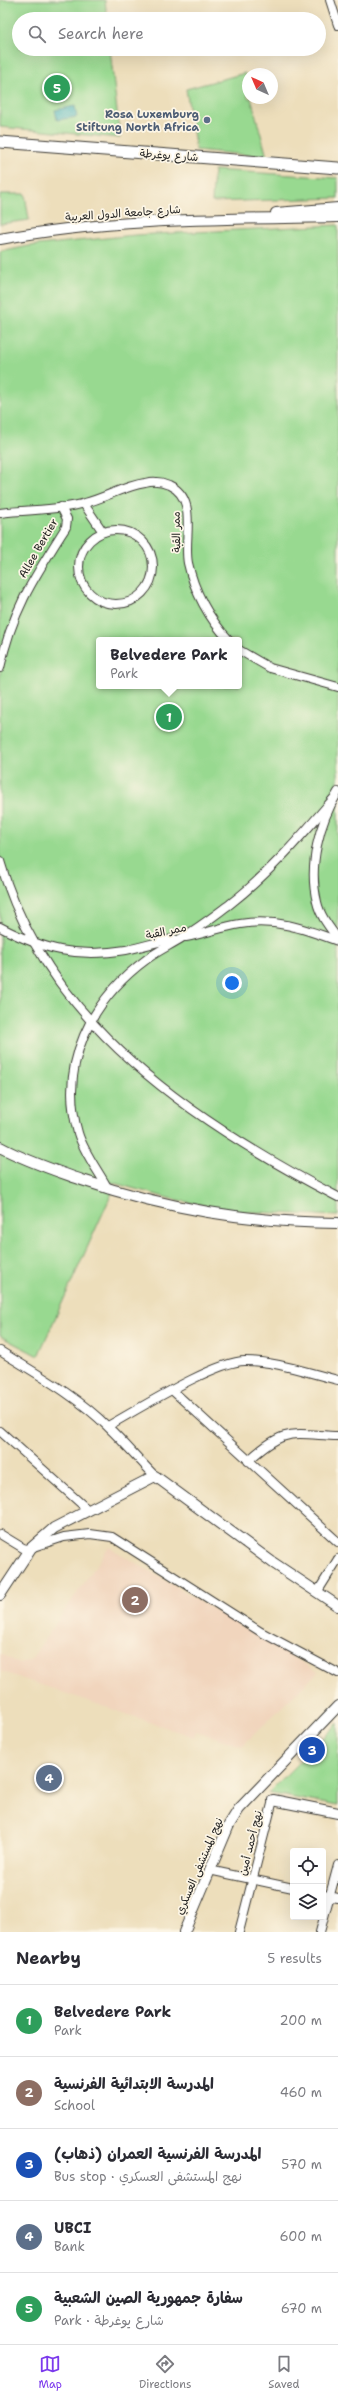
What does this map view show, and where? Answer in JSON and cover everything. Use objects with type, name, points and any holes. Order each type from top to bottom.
[{"type":"main road","name":"شارع يوغرطة","points":[[0,142],[338,168]]},
{"type":"street","points":[[330,0],[338,25]]},
{"type":"street","name":"شارع جامعة الدول العربية","points":[[0,239],[35,232],[113,223],[337,214]]},
{"type":"street","name":"ممر القبة","points":[[0,513],[84,504],[145,483],[167,484],[181,492],[186,502],[188,513],[186,544],[188,563],[201,599],[213,620],[227,637]]},
{"type":"street","points":[[84,504],[102,532]]},
{"type":"street","name":"Allee Bertier","points":[[0,668],[12,621],[22,598],[66,527],[67,519],[61,507]]},
{"type":"street","points":[[115,530],[128,531],[139,537],[150,552],[154,571],[150,583],[142,594],[132,601],[111,604],[100,601],[91,595],[82,582],[79,566],[81,555],[89,542],[102,532],[115,530]]},
{"type":"street","points":[[242,652],[270,668],[338,687]]},
{"type":"street","points":[[108,1189],[78,1134],[71,1096],[71,1085],[77,1052],[92,1022],[102,1005],[129,974],[158,951],[182,938],[220,912],[264,875],[336,795]]},
{"type":"street","name":"ممر القبة","points":[[336,795],[317,846],[313,872],[317,903],[323,918],[338,940]]},
{"type":"street","points":[[0,860],[13,902],[36,944],[55,977],[92,1022],[138,1067],[191,1108],[266,1158],[338,1197]]},
{"type":"street","name":"ممر القبة","points":[[0,927],[36,944],[68,952],[94,954],[131,949],[238,924],[277,922],[293,925],[338,940]]},
{"type":"street","points":[[0,1147],[36,1164],[108,1189],[152,1202],[243,1219],[338,1222]]},
{"type":"street","points":[[0,1351],[71,1396],[108,1426],[155,1476],[272,1562],[318,1591],[338,1606]]},
{"type":"street","points":[[108,1426],[172,1390],[224,1365],[244,1361],[338,1380]]},
{"type":"street","points":[[172,1390],[338,1542]]},
{"type":"street","points":[[0,1431],[88,1509]]},
{"type":"street","points":[[248,1461],[268,1443],[286,1434],[338,1436]]},
{"type":"street","points":[[0,1595],[31,1548],[54,1528],[88,1509],[155,1476]]},
{"type":"street","points":[[0,1534],[23,1548],[31,1548],[64,1536],[90,1534],[112,1537],[261,1632],[338,1673]]},
{"type":"street","points":[[318,1591],[338,1559]]},
{"type":"street","name":"نهج المستشفى العسكري","points":[[184,1932],[228,1824],[239,1809],[338,1706]]},
{"type":"street","name":"نهج أحمد أمين","points":[[239,1932],[273,1800],[338,1813]]},
{"type":"street","points":[[338,1865],[326,1896],[338,1898]]},
{"type":"street","points":[[209,1870],[290,1887]]},
{"type":"street","points":[[320,1932],[322,1920]]},
{"type":"shaded area","points":[[109,1547],[318,1672],[242,1746],[196,1731],[194,1737],[0,1671],[0,1653],[20,1664],[31,1659]]},
{"type":"green space","points":[[0,0],[105,0],[106,12],[12,12],[12,56],[111,56],[120,138],[0,127]]},
{"type":"green space","points":[[242,74],[242,104],[253,104],[267,157],[196,150],[186,89]]},
{"type":"green space","points":[[214,170],[338,178],[338,198],[212,202]]},
{"type":"green space","points":[[0,194],[25,194],[29,220],[0,224]]},
{"type":"green space","points":[[338,225],[338,1216],[234,1211],[172,1199],[110,1182],[112,1193],[38,1356],[0,1336],[0,252],[29,246],[135,235]]},
{"type":"green space","points":[[338,1723],[338,1806],[268,1793]]},
{"type":"water","points":[[75,106],[77,117],[57,120],[55,110]]},
{"type":"place","name":"سفارة جمهورية الصين الشعبية","points":[[57,88]]},
{"type":"place","name":"Rosa Luxemburg Stiftung North Africa","points":[[207,120]]},
{"type":"place","name":"Belvedere Park","points":[[169,717]]},
{"type":"place","name":"المدرسة الابتدائية الفرنسية","points":[[135,1600]]},
{"type":"place","name":"المدرسة الفرنسية العمران (ذهاب)","points":[[312,1750]]},
{"type":"place","name":"UBCI","points":[[49,1778]]}]
